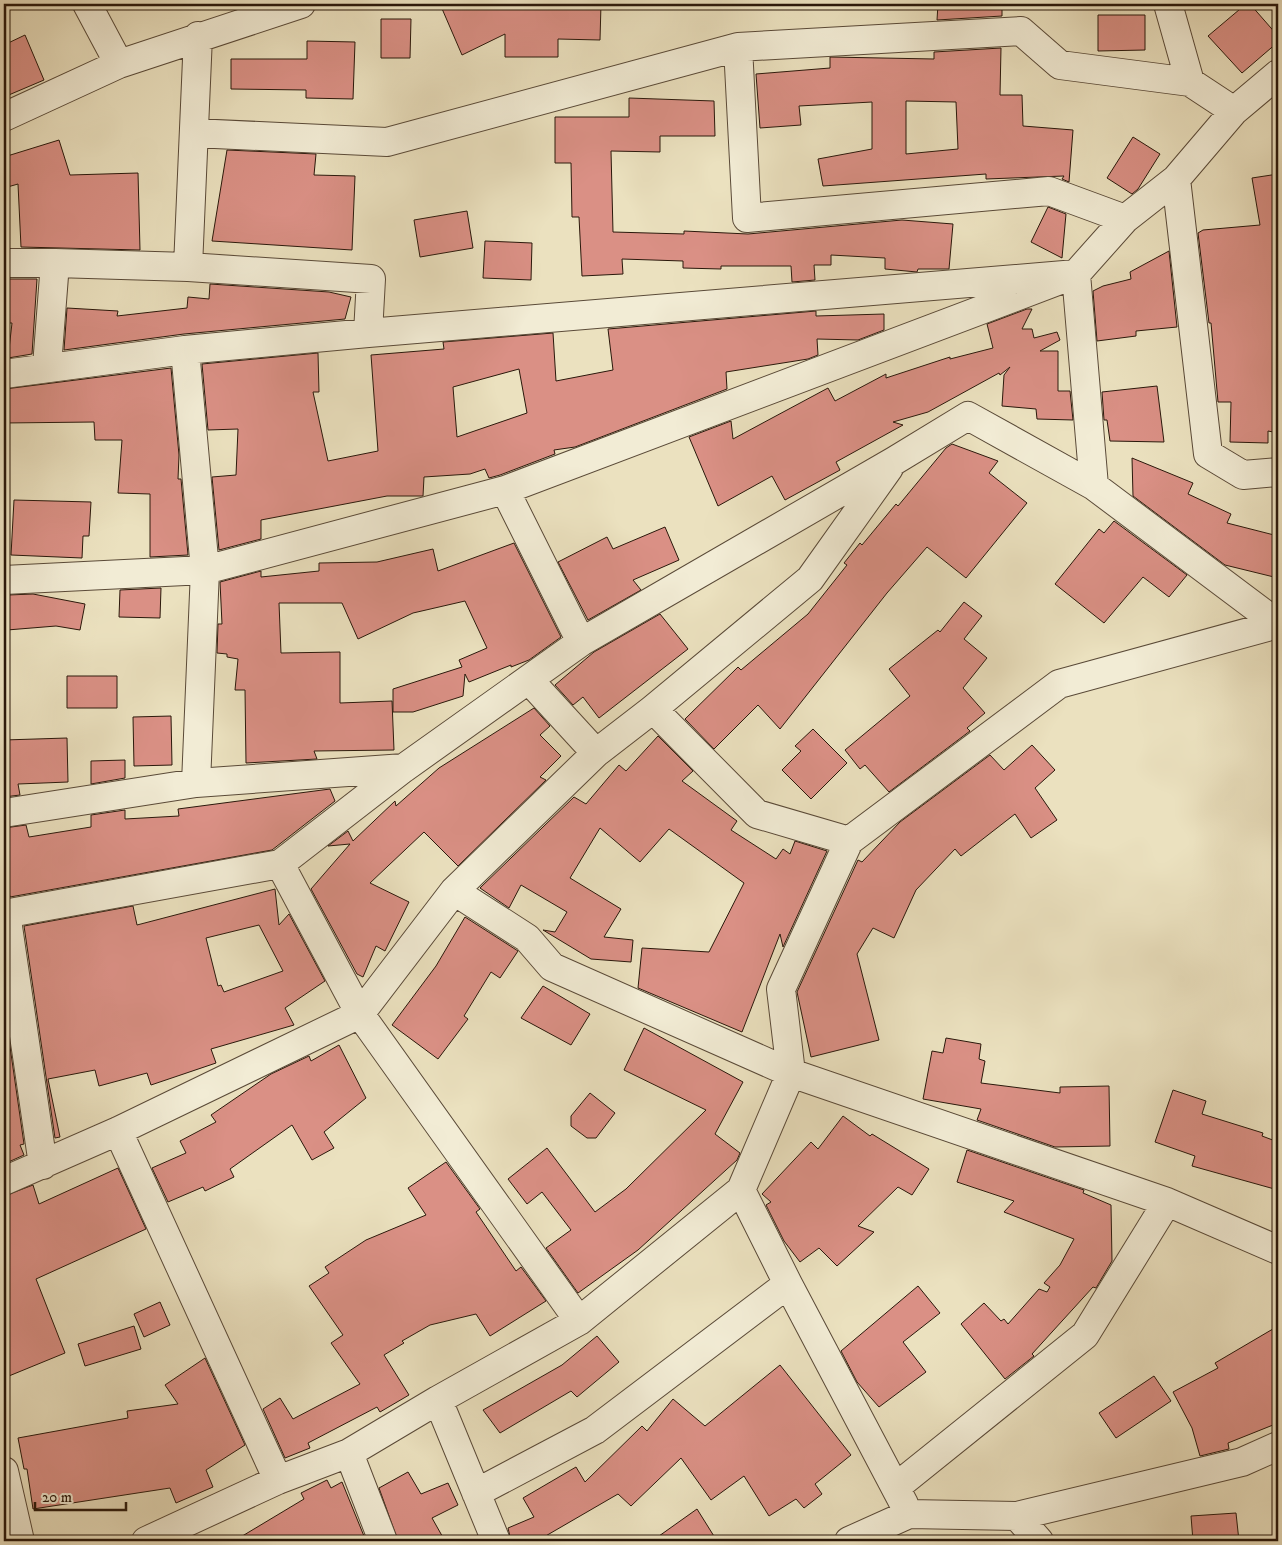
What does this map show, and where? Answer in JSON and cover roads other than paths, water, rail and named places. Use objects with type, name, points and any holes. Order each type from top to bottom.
[{"type":"street","points":[[87,4],[119,64]]},
{"type":"street","points":[[4,117],[119,64],[198,36],[301,4]]},
{"type":"street","points":[[1168,4],[1190,82]]},
{"type":"street","points":[[194,133],[387,142],[738,47],[1021,31],[1060,65],[1190,82],[1234,112]]},
{"type":"street","points":[[188,266],[198,36]]},
{"type":"street","points":[[738,47],[747,218],[1048,190],[1125,219]]},
{"type":"street","points":[[4,580],[205,570],[505,490],[1076,274],[1125,219],[1176,179],[1234,112],[1278,74]]},
{"type":"street","points":[[1176,179],[1208,454],[1243,475],[1278,472]]},
{"type":"street","points":[[48,366],[55,262]]},
{"type":"street","points":[[4,263],[55,262],[188,266],[372,279],[368,333]]},
{"type":"street","points":[[4,374],[48,366],[185,350],[1076,274]]},
{"type":"street","points":[[1076,274],[1094,486]]},
{"type":"street","points":[[185,350],[205,570],[196,783]]},
{"type":"street","points":[[44,1165],[5,914],[280,864],[404,768],[581,642],[894,461],[968,416],[1094,486],[1278,624]]},
{"type":"street","points":[[4,1181],[118,1131],[360,1014],[454,891],[596,753],[653,709],[810,579],[894,461]]},
{"type":"street","points":[[505,490],[581,642]]},
{"type":"street","points":[[146,1541],[278,1480],[349,1454],[438,1400],[579,1321],[741,1190],[791,1073],[781,989],[849,841],[1059,684],[1278,624]]},
{"type":"street","points":[[529,680],[596,753]]},
{"type":"street","points":[[653,709],[757,814],[849,841]]},
{"type":"street","points":[[4,813],[196,783],[404,768]]},
{"type":"street","points":[[280,864],[360,1014],[579,1321]]},
{"type":"street","points":[[454,891],[527,938],[552,968],[791,1073],[1167,1202],[1278,1250]]},
{"type":"street","points":[[118,1131],[278,1480]]},
{"type":"street","points":[[741,1190],[788,1284],[909,1514]]},
{"type":"street","points":[[896,1487],[1085,1335],[1167,1202]]},
{"type":"street","points":[[476,1494],[595,1430],[788,1284]]},
{"type":"street","points":[[438,1400],[496,1541]]},
{"type":"street","points":[[852,1541],[909,1514],[1017,1516],[1242,1462],[1278,1446]]},
{"type":"street","points":[[349,1454],[383,1541]]},
{"type":"street","points":[[4,1471],[13,1530]]},
{"type":"street","points":[[1017,1516],[1039,1541]]}]
